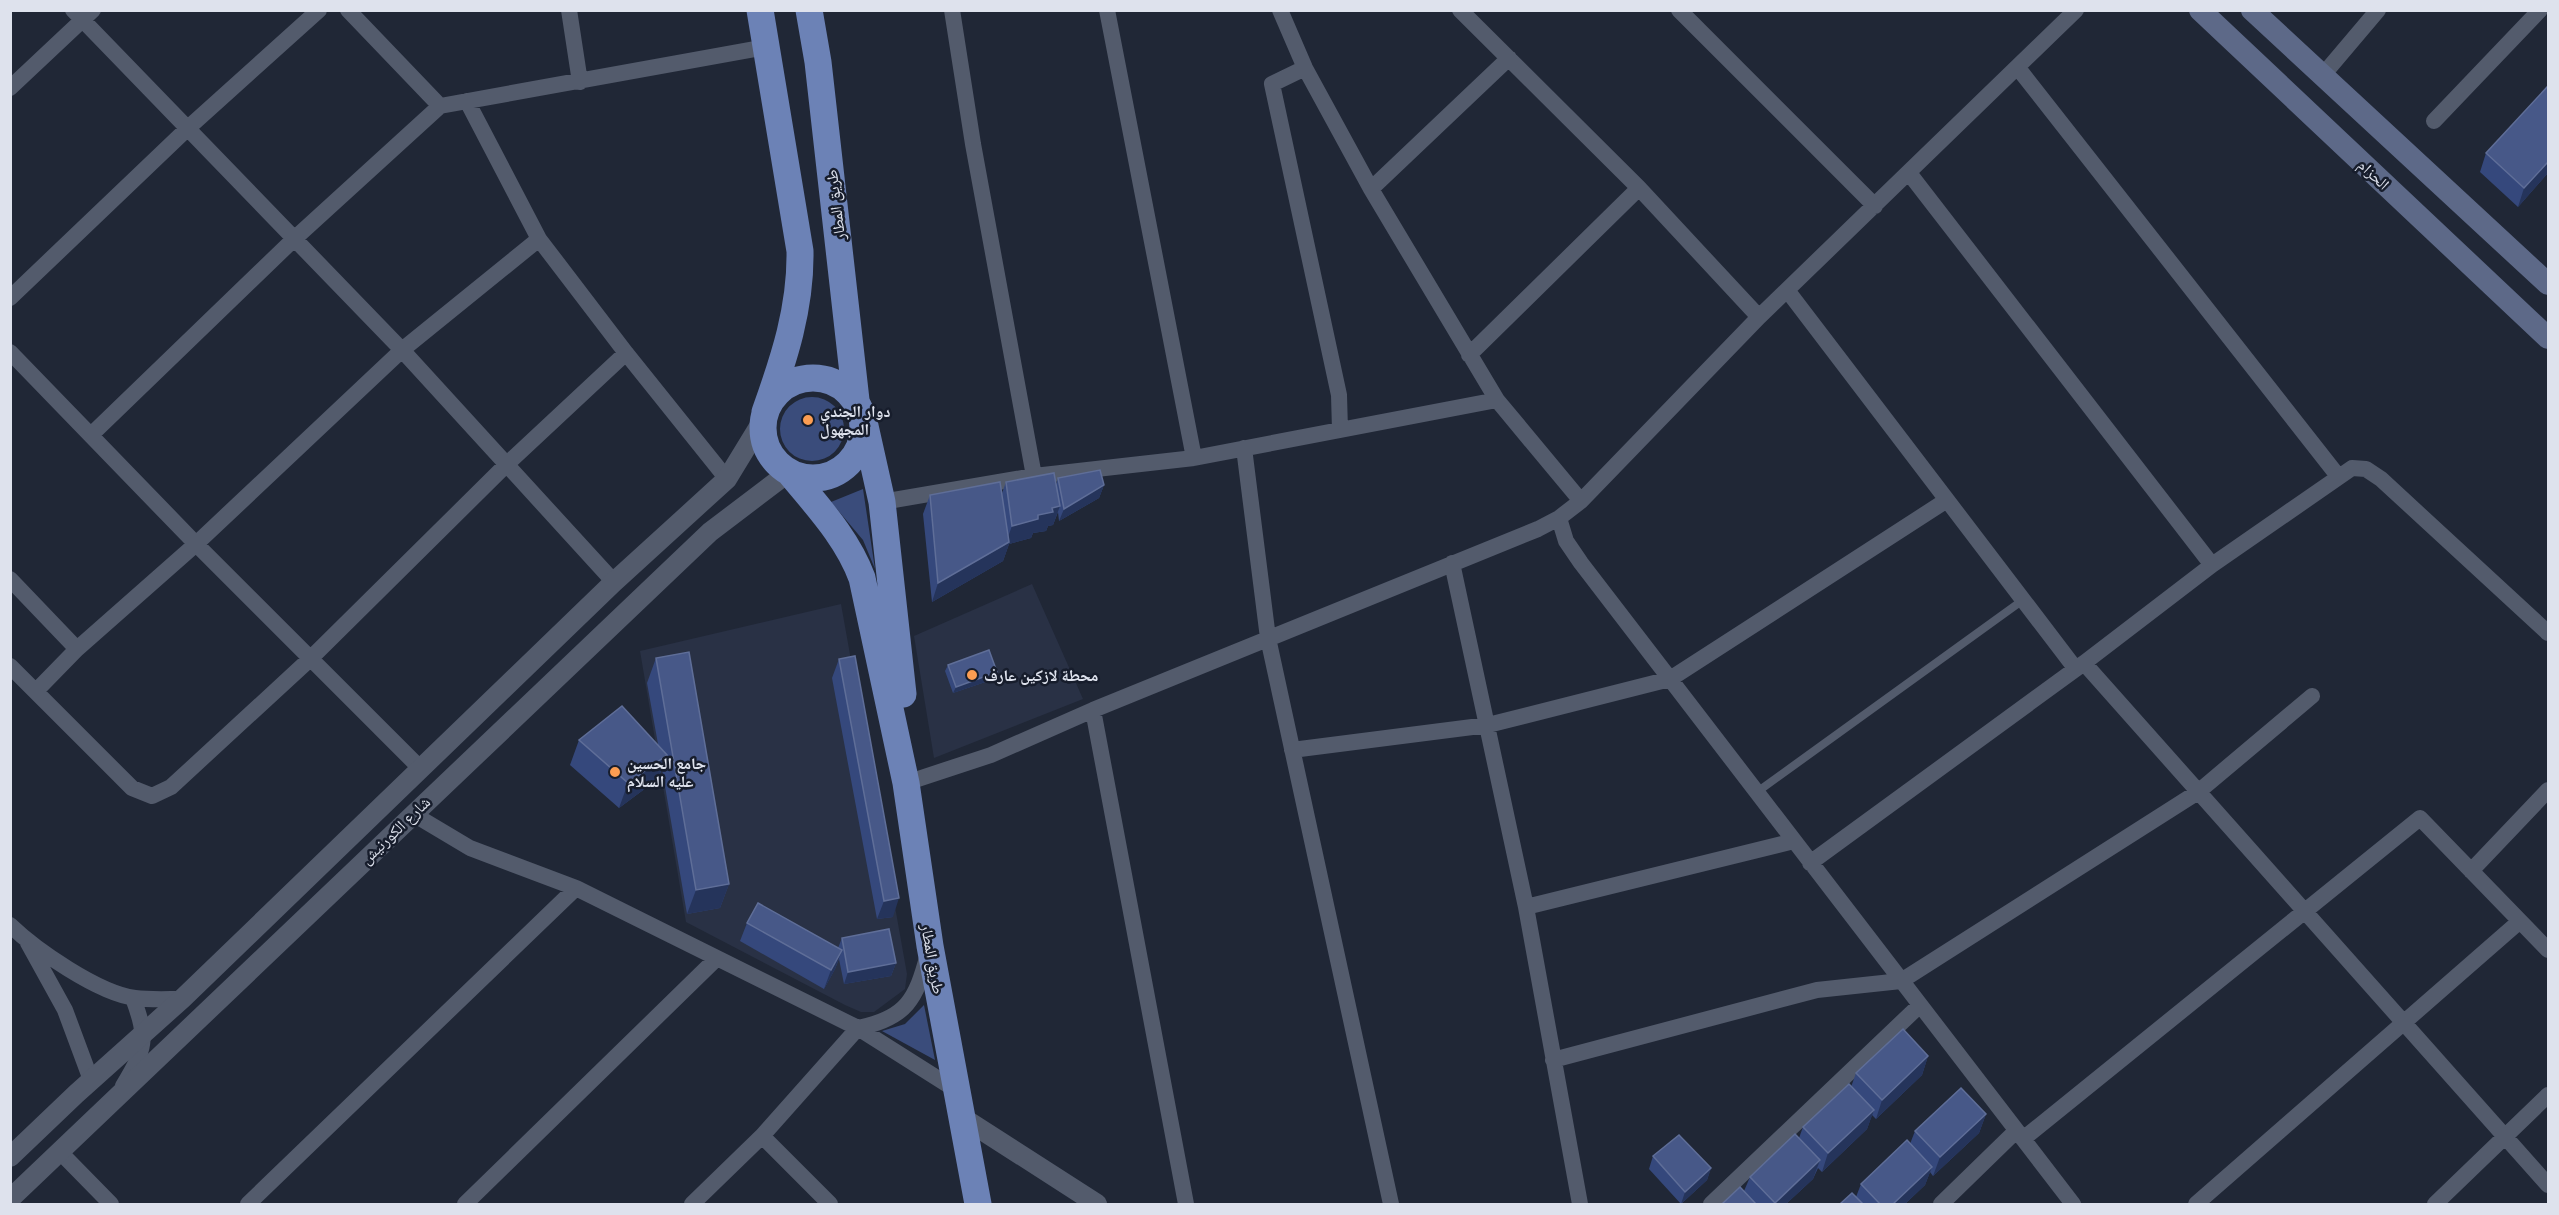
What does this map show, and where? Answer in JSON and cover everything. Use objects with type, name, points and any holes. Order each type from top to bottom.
[{"type":"highway","points":[[760,10],[800,251],[796,312],[764,416],[763,435],[768,450],[777,462],[789,472],[802,477],[817,478],[844,467],[855,456],[861,443],[863,428],[859,407],[846,389],[833,381],[803,378],[783,388],[772,398],[764,416]]},
{"type":"highway","name":"طريق المطار","points":[[808,10],[818,62],[859,407],[882,502],[890,592],[903,687],[901,700],[891,712]]},
{"type":"highway","name":"طريق المطار","points":[[789,472],[837,533],[857,564],[862,578],[906,783],[930,946],[978,1204]]},
{"type":"main road","name":"الحزام","points":[[2200,10],[2548,338]]},
{"type":"main road","points":[[2252,10],[2548,284]]},
{"type":"street","points":[[10,298],[188,128],[319,10]]},
{"type":"street","points":[[348,10],[440,106]]},
{"type":"street","points":[[569,10],[580,82]]},
{"type":"street","points":[[952,10],[973,144],[1034,476]]},
{"type":"street","points":[[1107,10],[1194,458]]},
{"type":"street","points":[[1280,10],[1305,68],[1371,189],[1469,356],[1497,400],[1581,501]]},
{"type":"street","points":[[1460,10],[1639,188],[1759,317]]},
{"type":"street","points":[[1679,10],[1875,206]]},
{"type":"street","points":[[906,783],[968,764],[1268,638],[1538,530],[1559,518],[1581,501],[1759,317],[2076,10]]},
{"type":"street","points":[[2323,75],[2378,10]]},
{"type":"street","points":[[2434,121],[2540,10]]},
{"type":"street","points":[[10,88],[82,14],[293,240],[402,350],[614,582]]},
{"type":"street","points":[[92,434],[293,240],[440,106],[766,47]]},
{"type":"street","points":[[1371,189],[1509,58]]},
{"type":"street","points":[[1305,68],[1272,84],[1339,395],[1340,430]]},
{"type":"street","points":[[2018,68],[2338,476]]},
{"type":"street","points":[[467,101],[539,239],[626,353],[727,479]]},
{"type":"street","points":[[1909,173],[2212,565]]},
{"type":"street","points":[[1469,356],[1639,188]]},
{"type":"street","points":[[36,691],[77,649],[196,544],[402,350],[539,239]]},
{"type":"street","points":[[1787,290],[2023,600],[2080,666],[2306,912],[2548,1185]]},
{"type":"street","points":[[10,352],[92,434],[196,544],[421,769]]},
{"type":"street","points":[[10,666],[132,788],[152,796],[171,787],[311,658],[506,465],[626,353]]},
{"type":"street","points":[[882,502],[1034,476],[1194,458],[1497,400]]},
{"type":"street","name":"شارع الكورنيش","points":[[10,1157],[91,1080],[182,999],[614,582],[727,479],[764,416]]},
{"type":"street","points":[[1244,448],[1268,638],[1391,1204]]},
{"type":"street","points":[[1810,863],[2080,666],[2212,565],[2352,468],[2366,469],[2381,479],[2548,633]]},
{"type":"street","name":"شارع الكورنيش","points":[[10,1199],[710,532],[789,472]]},
{"type":"street","points":[[1292,750],[1488,725],[1670,679],[1947,500]]},
{"type":"street","points":[[1559,518],[1566,541],[1581,563],[2073,1204]]},
{"type":"street","points":[[1452,563],[1526,907],[1580,1204]]},
{"type":"street","points":[[10,579],[77,649]]},
{"type":"street","points":[[1553,1060],[1817,990],[1901,981],[2198,792],[2312,696]]},
{"type":"street","points":[[1093,710],[1186,1204]]},
{"type":"street","points":[[2471,871],[2548,790]]},
{"type":"street","points":[[412,814],[470,848],[576,888],[858,1028],[1097,1204]]},
{"type":"street","points":[[1941,1204],[2019,1135],[2306,912],[2420,818],[2548,950]]},
{"type":"street","points":[[1526,907],[1794,841]]},
{"type":"street","points":[[248,1204],[576,888]]},
{"type":"street","points":[[2196,1204],[2520,921]]},
{"type":"street","points":[[10,925],[26,940],[94,984],[133,998],[182,999]]},
{"type":"street","points":[[26,940],[65,1010],[80,1045],[91,1080]]},
{"type":"street","points":[[692,1204],[762,1136],[858,1028],[874,1025],[894,1016],[912,998],[919,986],[930,946]]},
{"type":"street","points":[[465,1204],[716,959]]},
{"type":"street","points":[[116,1097],[136,1065],[144,1033],[133,998]]},
{"type":"street","points":[[1711,1204],[1920,1005]]},
{"type":"street","points":[[80,1045],[109,1065],[120,1067],[136,1065],[164,1052]]},
{"type":"street","points":[[2435,1204],[2548,1095]]},
{"type":"street","points":[[762,1136],[830,1204]]},
{"type":"street","points":[[60,1152],[111,1204]]},
{"type":"lane","points":[[1757,792],[2023,600]]},
{"type":"shaded area","points":[[806,397],[818,397],[835,406],[842,417],[844,429],[842,441],[835,452],[818,461],[806,461],[794,456],[785,447],[780,435],[780,423],[785,411],[794,402]]},
{"type":"shaded area","points":[[863,489],[875,569],[863,540],[831,502]]},
{"type":"shaded area","points":[[1032,584],[1083,699],[934,758],[914,636]]},
{"type":"shaded area","points":[[841,604],[907,974],[905,989],[874,1012],[861,1012],[845,1005],[686,922],[640,651]]},
{"type":"shaded area","points":[[924,1005],[935,1060],[882,1031],[905,1024]]},
{"type":"building","points":[[2548,86],[2548,162],[2524,188],[2486,153]]},
{"type":"building","points":[[1100,470],[1104,485],[1064,509],[1058,478]]},
{"type":"building","points":[[1054,473],[1060,506],[1052,508],[1053,512],[1038,515],[1038,519],[1012,526],[1006,482]]},
{"type":"building","points":[[1000,482],[1009,542],[938,583],[930,495]]},
{"type":"building","points":[[989,650],[997,672],[956,687],[948,665]]},
{"type":"building","points":[[689,652],[729,884],[696,890],[656,658]]},
{"type":"building","points":[[855,656],[899,898],[884,901],[839,659]]},
{"type":"building","points":[[622,706],[667,755],[628,783],[579,740]]},
{"type":"building","points":[[758,903],[842,950],[831,970],[747,923]]},
{"type":"building","points":[[889,929],[896,963],[848,972],[842,938]]},
{"type":"building","points":[[1903,1029],[1928,1056],[1882,1100],[1856,1073]]},
{"type":"building","points":[[1849,1084],[1874,1110],[1828,1153],[1803,1127]]},
{"type":"building","points":[[1961,1088],[1986,1114],[1940,1157],[1915,1131]]},
{"type":"building","points":[[1795,1134],[1820,1160],[1775,1203],[1750,1177]]},
{"type":"building","points":[[1679,1135],[1711,1168],[1685,1192],[1653,1156]]},
{"type":"building","points":[[1907,1140],[1932,1167],[1893,1204],[1880,1204],[1861,1184]]},
{"type":"building","points":[[1740,1187],[1756,1204],[1722,1204]]},
{"type":"building","points":[[1852,1193],[1863,1204],[1840,1204]]},
{"type":"place","name":"دوار الجندي المجهول","points":[[808,420]]},
{"type":"place","name":"محطة لازكين عارف","points":[[972,675]]},
{"type":"place","name":"جامع الحسين عليه السلام","points":[[615,772]]}]
